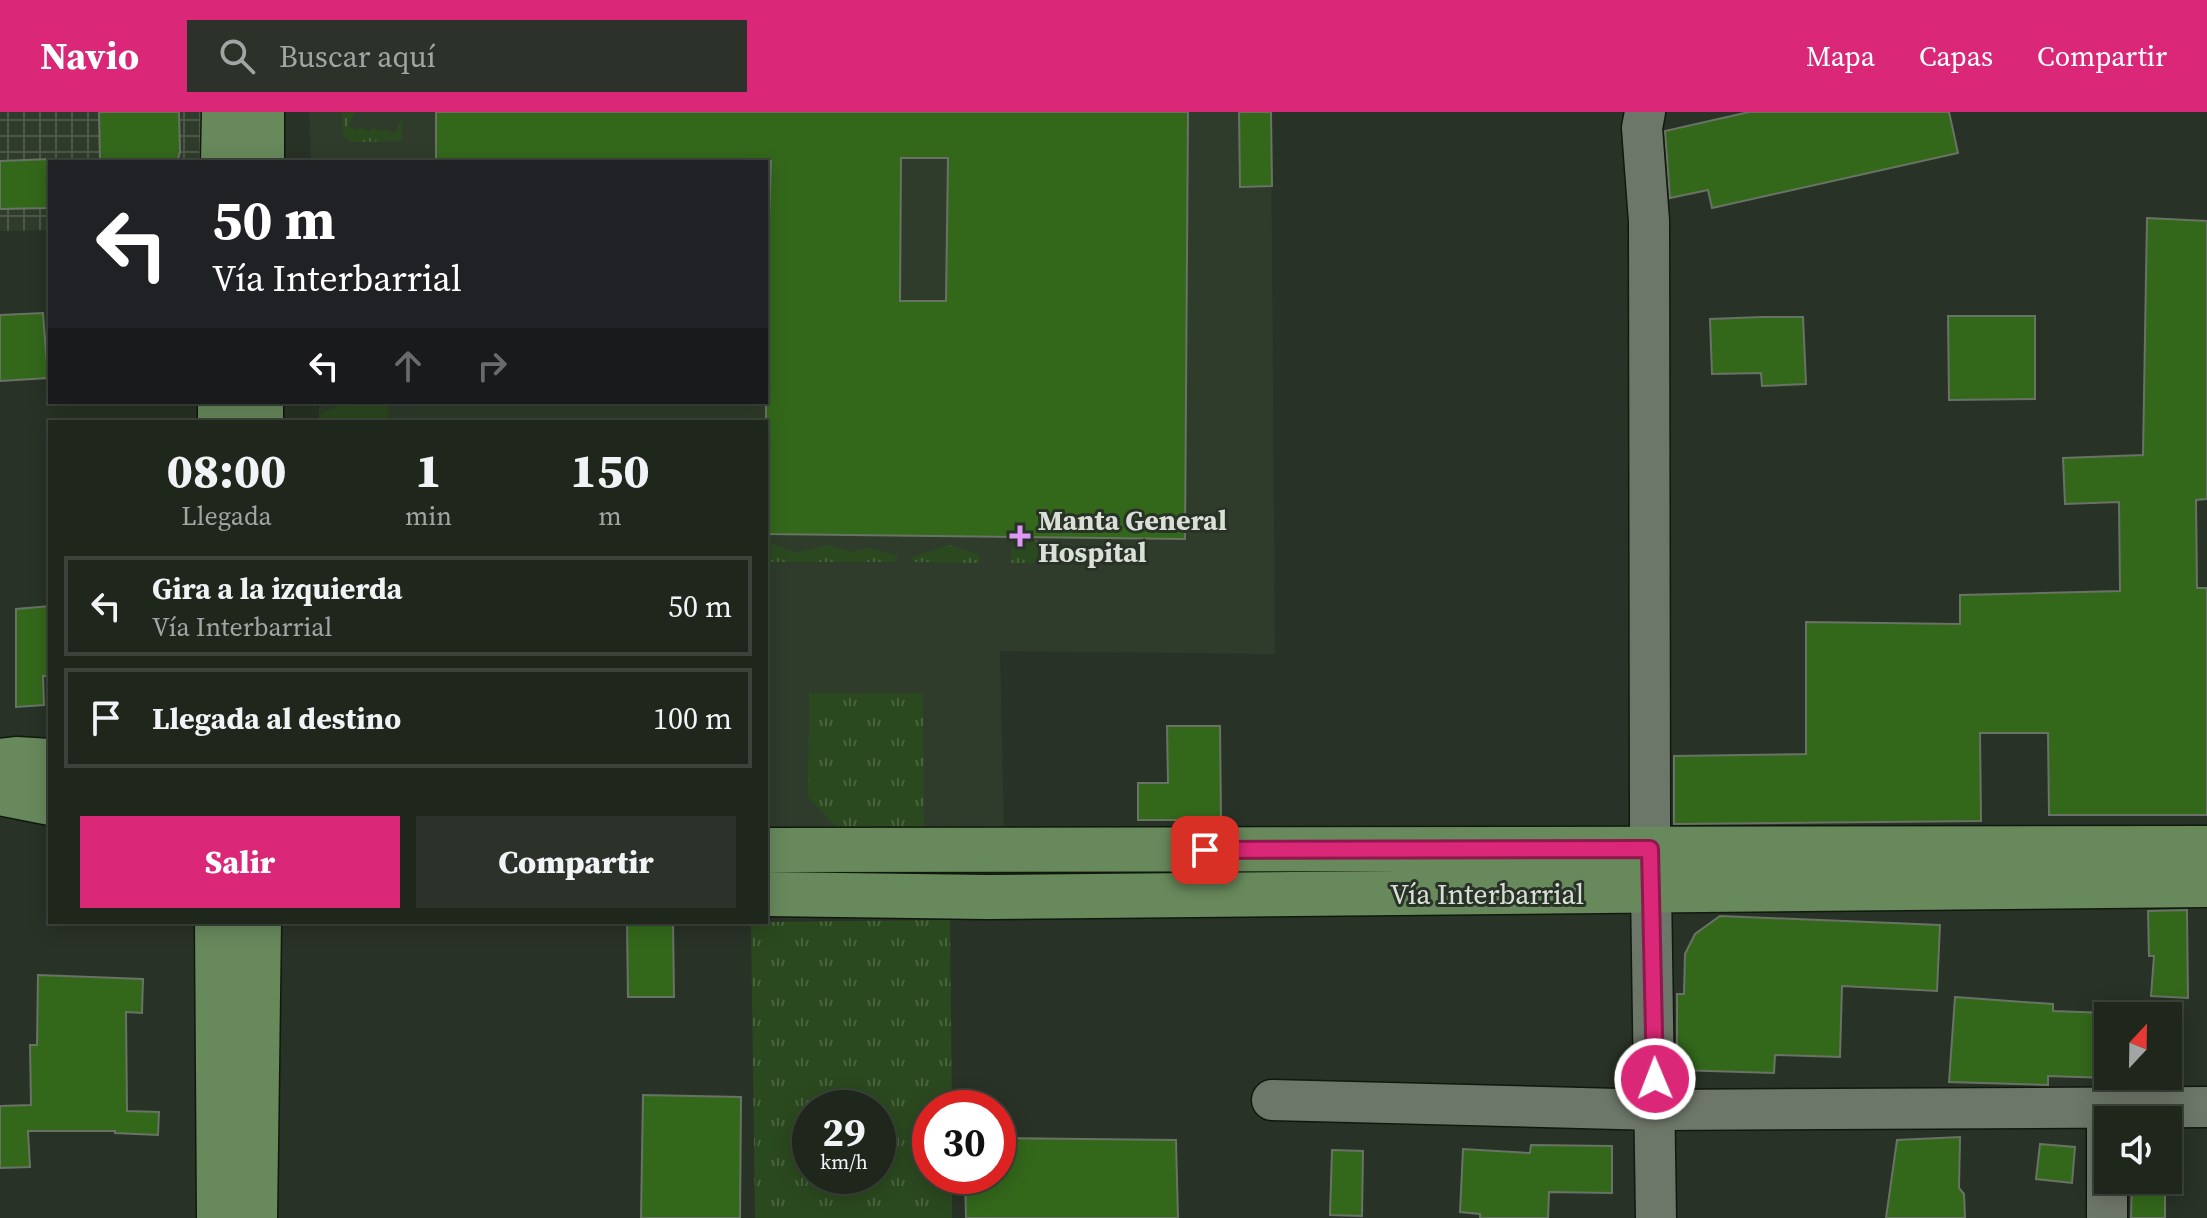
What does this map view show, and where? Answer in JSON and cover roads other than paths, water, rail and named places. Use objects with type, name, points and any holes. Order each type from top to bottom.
[{"type":"main road","points":[[223,160],[224,112]]},
{"type":"main road","points":[[262,112],[262,160]]},
{"type":"main road","points":[[0,761],[48,761]]},
{"type":"main road","points":[[0,793],[48,803]]},
{"type":"main road","name":"Vía Interbarrial","points":[[779,894],[988,897],[1651,892],[2017,868],[2207,848]]},
{"type":"main road","name":"Vía Interbarrial","points":[[779,850],[1650,849],[2017,868],[2207,885]]},
{"type":"main road","points":[[217,924],[219,1218]]},
{"type":"main road","points":[[255,1218],[259,924]]},
{"type":"street","points":[[1645,112],[1642,128],[1649,237],[1650,849],[1656,1218]]},
{"type":"street","points":[[779,850],[779,894]]},
{"type":"street","points":[[1272,1100],[1656,1110],[2094,1107]]},
{"type":"street","points":[[2182,1107],[2207,1107]]},
{"type":"street","points":[[2107,1194],[2107,1218]]},
{"type":"place","name":"Manta General Hospital","points":[[1020,536]]}]
